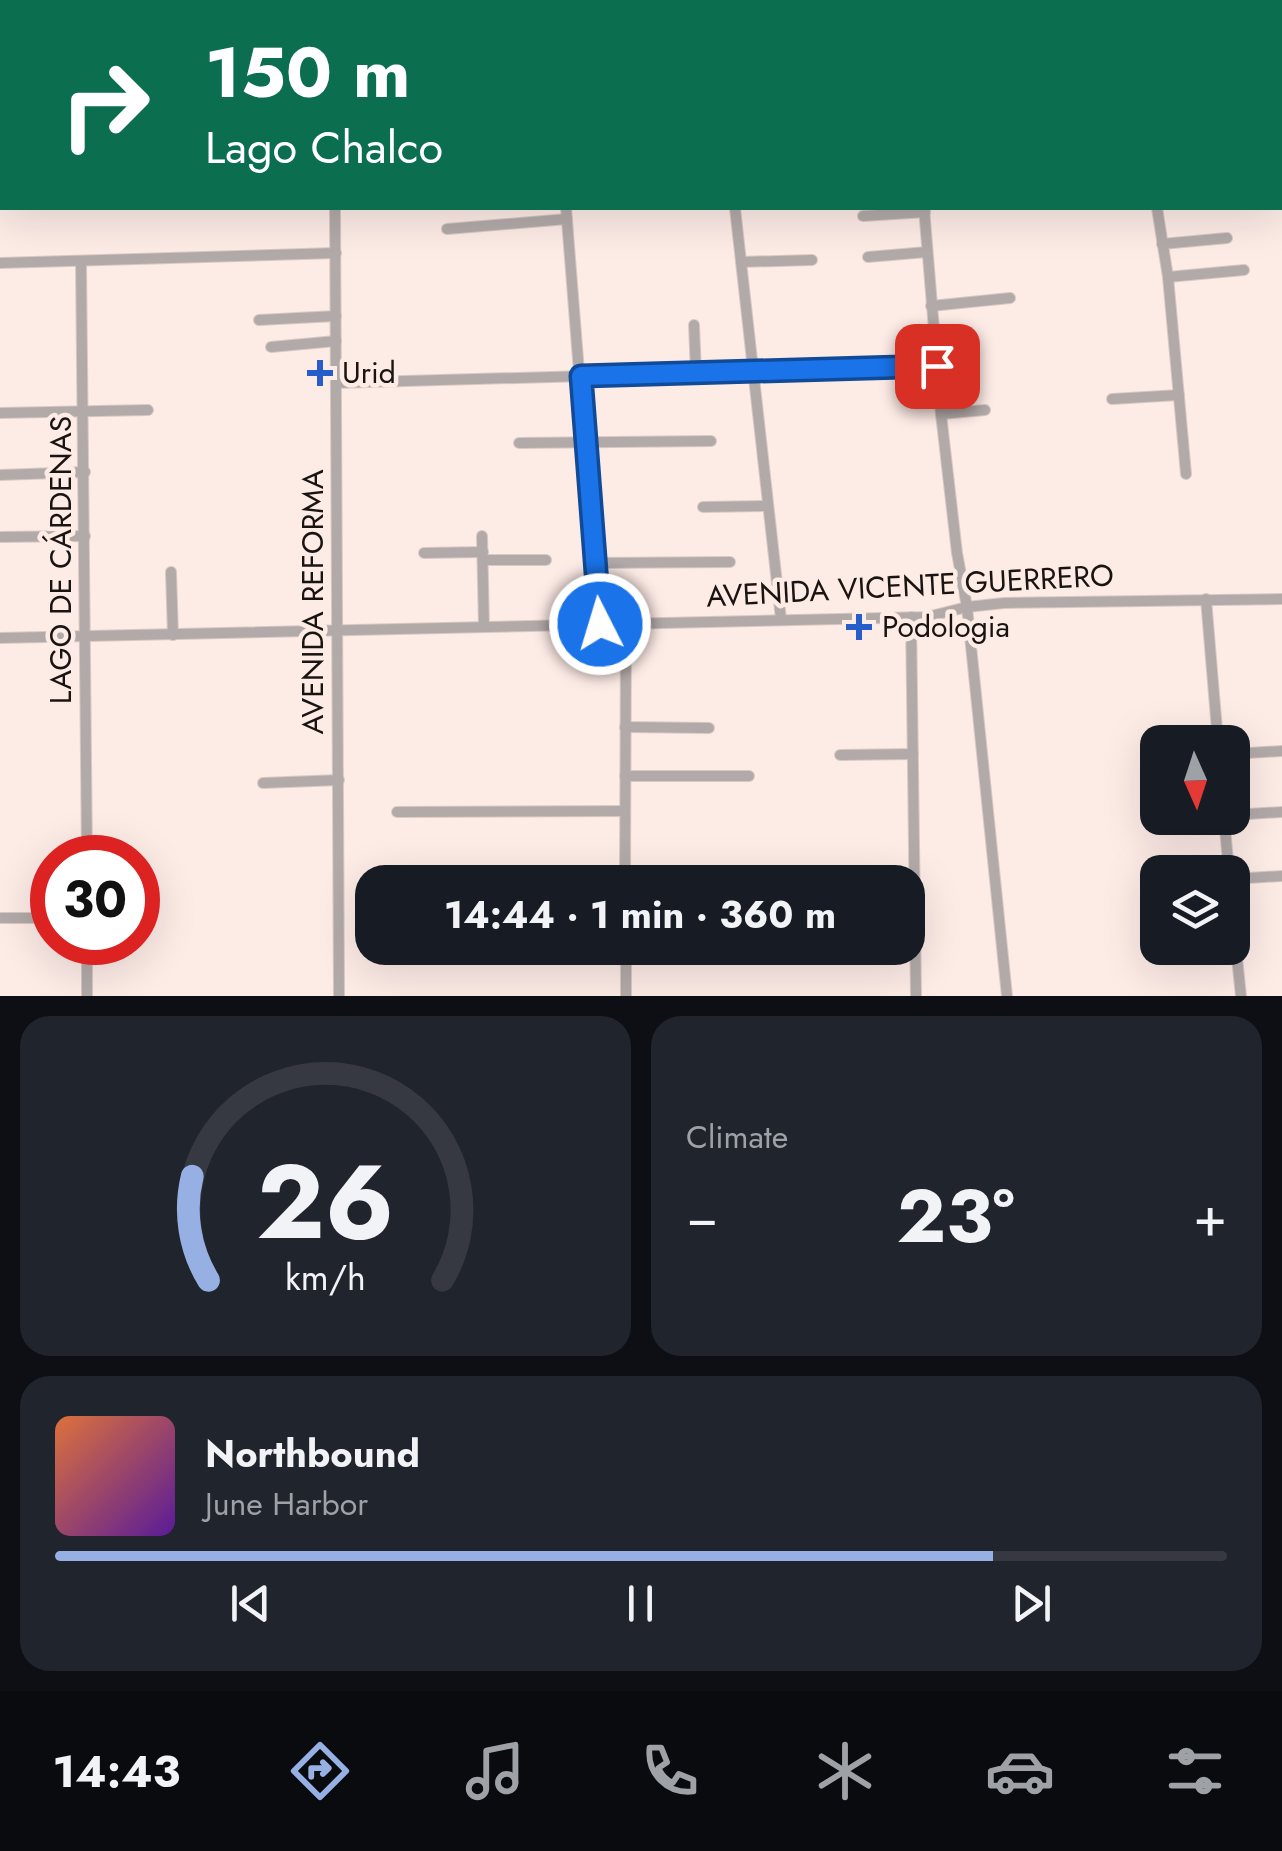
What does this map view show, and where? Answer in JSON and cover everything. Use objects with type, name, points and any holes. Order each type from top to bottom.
[{"type":"street","name":"AVENIDA REFORMA","points":[[335,210],[339,996]]},
{"type":"street","points":[[735,210],[781,619]]},
{"type":"street","points":[[863,216],[924,210],[941,414],[967,607],[1007,996]]},
{"type":"street","points":[[1156,210],[1168,276],[1186,474]]},
{"type":"street","points":[[447,229],[566,212],[600,624]]},
{"type":"street","points":[[1162,244],[1227,238]]},
{"type":"street","points":[[0,263],[336,252]]},
{"type":"street","points":[[868,257],[928,252]]},
{"type":"street","points":[[741,262],[812,260]]},
{"type":"street","name":"LAGO DE CÁRDENAS","points":[[81,262],[87,835]]},
{"type":"street","points":[[1168,276],[1244,270]]},
{"type":"street","points":[[931,306],[1010,298]]},
{"type":"street","points":[[259,320],[336,316]]},
{"type":"street","points":[[694,326],[696,373]]},
{"type":"street","points":[[271,347],[336,341]]},
{"type":"street","points":[[336,384],[937,366]]},
{"type":"street","points":[[1112,400],[1180,395]]},
{"type":"street","points":[[0,414],[148,410]]},
{"type":"street","points":[[941,414],[985,410]]},
{"type":"street","points":[[519,442],[711,441]]},
{"type":"street","points":[[0,475],[86,472]]},
{"type":"street","points":[[702,507],[768,506]]},
{"type":"street","points":[[0,537],[85,536]]},
{"type":"street","points":[[482,536],[484,627]]},
{"type":"street","points":[[424,553],[546,560]]},
{"type":"street","points":[[595,563],[730,562]]},
{"type":"street","points":[[171,572],[173,635]]},
{"type":"street","name":"AVENIDA VICENTE GUERRERO","points":[[0,638],[911,617],[1004,603],[1282,598]]},
{"type":"street","points":[[1206,599],[1217,725]]},
{"type":"street","points":[[911,617],[916,996]]},
{"type":"street","points":[[626,624],[626,865]]},
{"type":"street","points":[[624,727],[709,728]]},
{"type":"street","points":[[1250,753],[1282,751]]},
{"type":"street","points":[[840,755],[913,754]]},
{"type":"street","points":[[625,776],[750,776]]},
{"type":"street","points":[[263,783],[339,780]]},
{"type":"street","points":[[397,812],[625,810]]},
{"type":"street","points":[[1250,813],[1282,812]]},
{"type":"street","points":[[1250,876],[1282,876]]},
{"type":"street","points":[[0,918],[30,918]]},
{"type":"street","points":[[86,965],[87,996]]},
{"type":"street","points":[[626,965],[626,996]]},
{"type":"street","points":[[1238,965],[1241,996]]},
{"type":"place","name":"Urid","points":[[320,373]]},
{"type":"place","name":"Podologia","points":[[859,627]]},
{"type":"route","points":[[600,624],[581,376],[937,366]]}]
